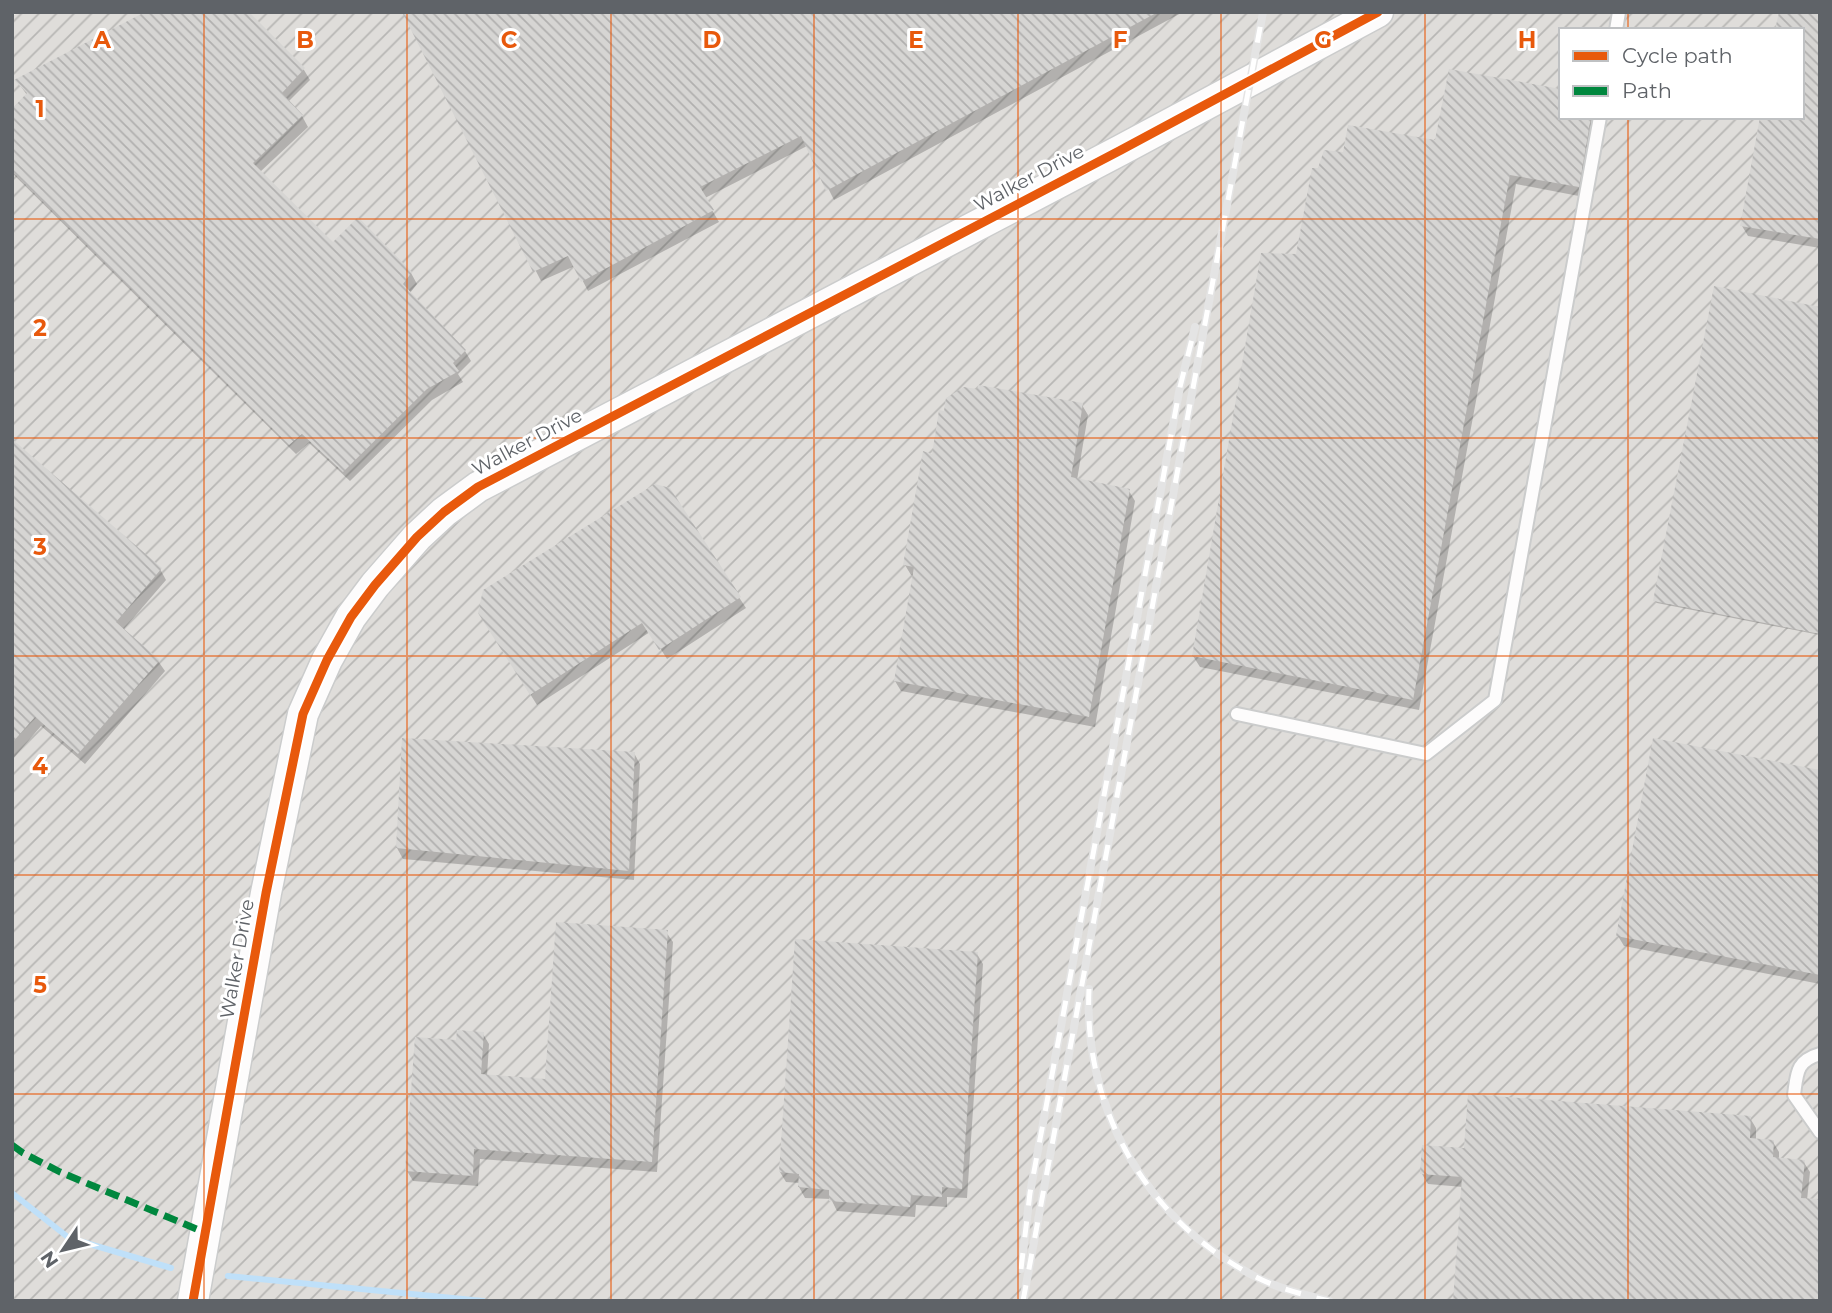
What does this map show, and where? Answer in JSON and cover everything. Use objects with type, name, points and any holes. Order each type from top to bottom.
[{"type":"street","name":"Walker Drive","points":[[193,1301],[266,893],[303,714],[327,660],[351,617],[417,537],[444,512],[478,487],[1378,12]]},
{"type":"lane","points":[[1237,714],[1426,754],[1495,700],[1600,119]]},
{"type":"lane","points":[[1820,1054],[1807,1058],[1797,1070],[1794,1095],[1820,1132]]},
{"type":"shaded area","points":[[21,12],[1820,12],[1820,1301],[12,1301],[12,16]]},
{"type":"building","points":[[145,12],[249,12],[305,68],[282,93],[303,115],[253,163],[333,242],[358,217],[412,272],[403,284],[466,350],[453,363],[459,371],[427,389],[343,472],[302,434],[289,445],[12,171],[12,109],[27,93],[14,80]]},
{"type":"building","points":[[402,12],[1158,12],[826,191],[801,136],[700,187],[714,210],[581,282],[568,256],[533,272]]},
{"type":"building","points":[[1779,12],[1820,12],[1820,239],[1740,226],[1760,119],[1804,119],[1804,28],[1775,28]]},
{"type":"building","points":[[1449,69],[1559,89],[1559,119],[1591,119],[1579,187],[1510,175],[1413,700],[1192,656],[1261,253],[1296,254],[1312,168],[1318,168],[1324,150],[1343,152],[1348,125],[1435,140]]},
{"type":"building","points":[[1714,286],[1820,307],[1820,634],[1653,601]]},
{"type":"building","points":[[978,385],[1083,403],[1071,477],[1130,489],[1089,717],[894,681],[914,567],[903,565],[923,451],[932,454],[939,410],[944,411],[946,398],[964,387],[977,389]]},
{"type":"building","points":[[12,439],[162,568],[116,622],[160,660],[78,754],[35,717],[12,743]]},
{"type":"building","points":[[655,484],[670,488],[741,597],[659,650],[642,623],[530,695],[478,613],[483,590]]},
{"type":"building","points":[[402,738],[635,752],[629,871],[396,848]]},
{"type":"building","points":[[1653,738],[1820,770],[1820,975],[1616,936]]},
{"type":"building","points":[[556,922],[668,930],[652,1162],[474,1149],[473,1176],[405,1171],[415,1037],[456,1040],[457,1030],[484,1032],[481,1074],[545,1079]]},
{"type":"building","points":[[795,939],[978,952],[962,1189],[942,1187],[942,1197],[911,1195],[910,1207],[829,1201],[829,1190],[798,1187],[799,1174],[779,1172]]},
{"type":"building","points":[[1468,1094],[1751,1116],[1750,1138],[1774,1140],[1773,1157],[1805,1160],[1801,1198],[1820,1199],[1820,1301],[1453,1301],[1462,1177],[1420,1174],[1422,1145],[1464,1148]]},
{"type":"waterway","points":[[12,1193],[69,1238],[171,1268]]},
{"type":"waterway","points":[[228,1276],[483,1301]]},
{"type":"railway","points":[[1023,1301],[1263,12]]},
{"type":"railway","points":[[1021,1269],[1030,1193],[1180,387],[1195,327]]},
{"type":"railway","points":[[1089,989],[1090,1034],[1097,1077],[1111,1119],[1130,1158],[1155,1194],[1184,1227],[1219,1255],[1266,1282],[1329,1301]]},
{"type":"marked path","points":[[12,1145],[60,1172],[206,1233]]},
{"type":"cycle path","points":[[193,1301],[266,893],[303,714],[327,660],[351,617],[417,537],[444,512],[478,487],[1378,12]]}]
